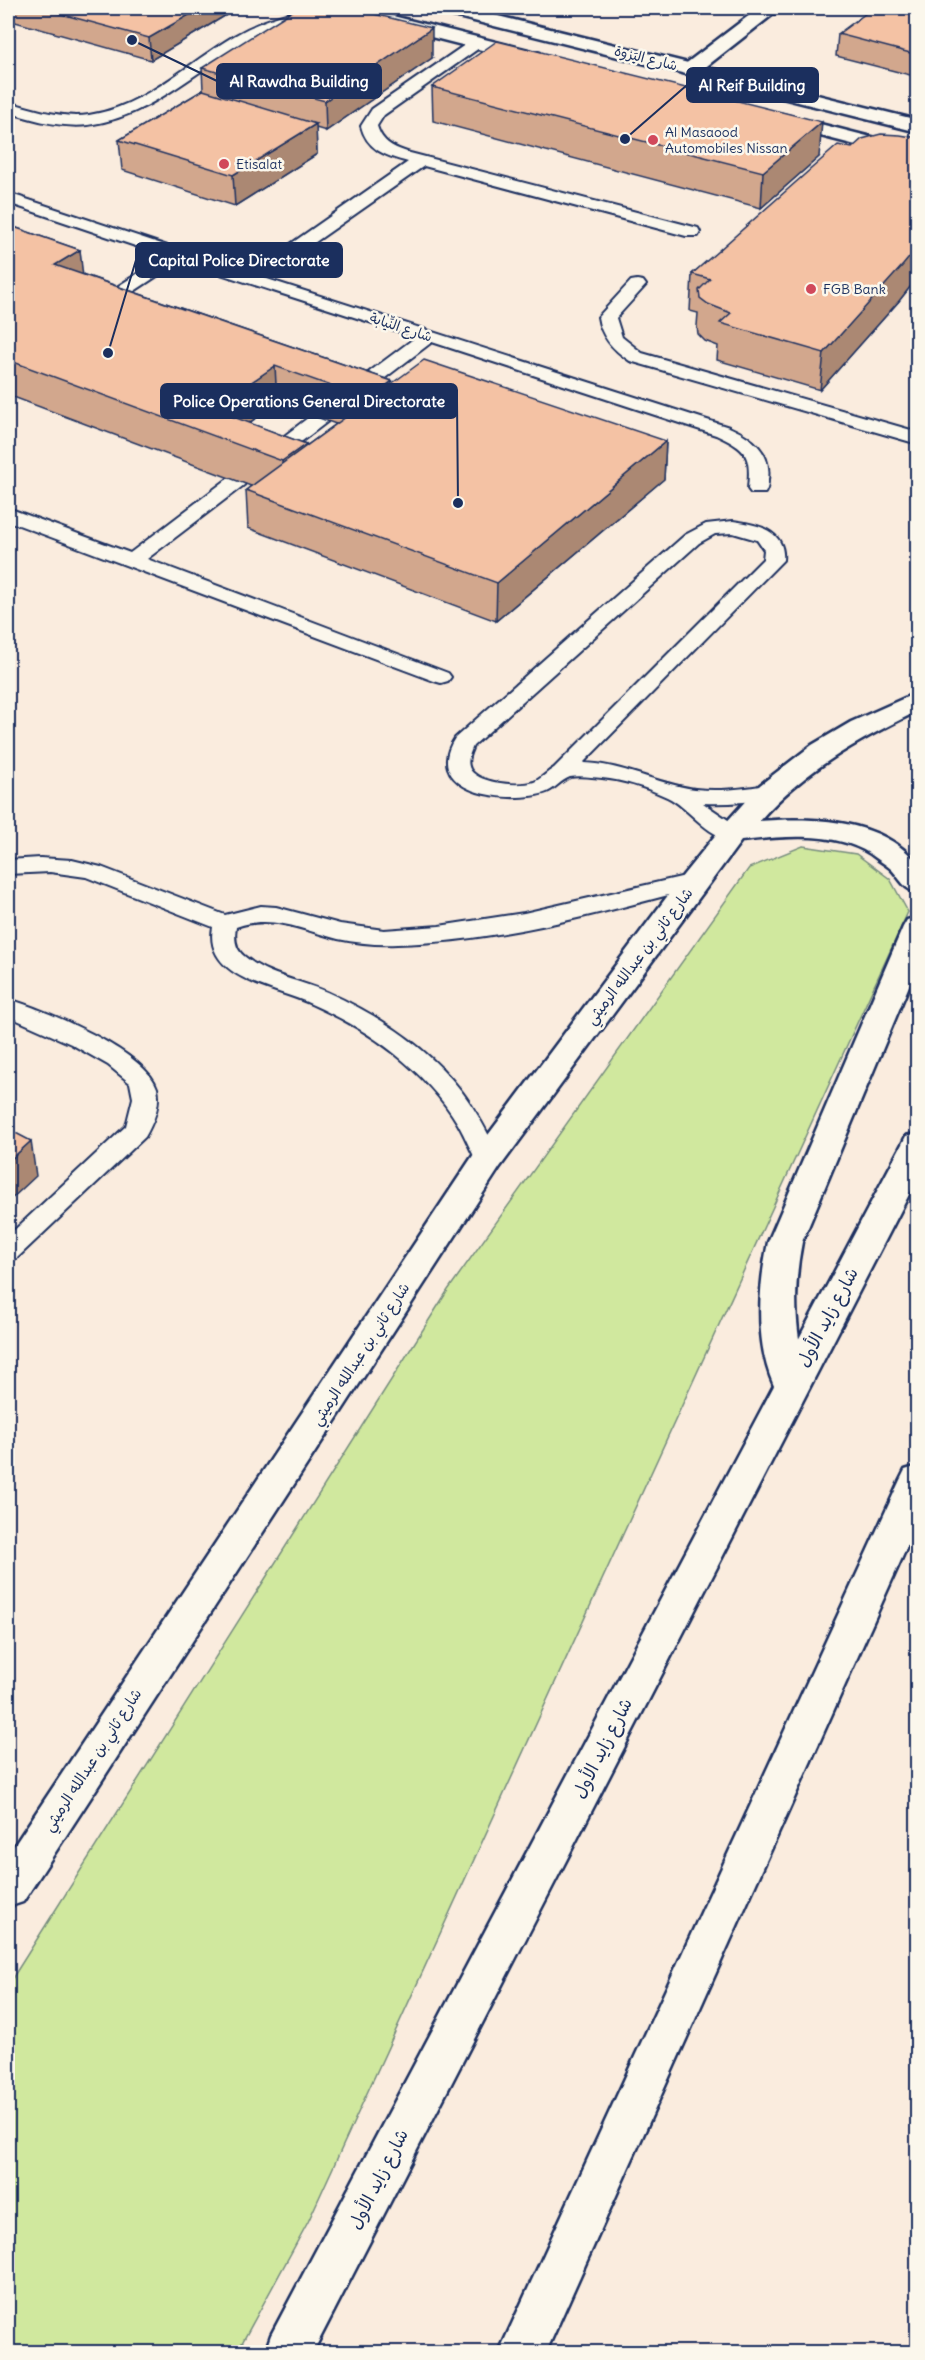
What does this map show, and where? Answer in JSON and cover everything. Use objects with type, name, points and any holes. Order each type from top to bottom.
[{"type":"street","points":[[339,8],[546,60]]},
{"type":"street","name":"شارع اليَزوة","points":[[445,8],[918,126]]},
{"type":"street","points":[[691,69],[771,8]]},
{"type":"street","points":[[755,114],[918,155]]},
{"type":"street","name":"شارع ثاني بن عبدالله الرميثي","points":[[8,1889],[488,1159],[694,881],[732,833],[770,791],[822,751],[861,728],[918,700]]},
{"type":"street","points":[[732,833],[794,826],[847,833],[889,853],[905,867],[918,884]]},
{"type":"street","points":[[791,1385],[782,1353],[777,1322],[777,1281],[785,1242],[918,927]]},
{"type":"street","name":"شارع زايد الأول","points":[[288,2352],[918,1144]]},
{"type":"street","points":[[522,2352],[918,1480]]},
{"type":"lane","points":[[8,107],[56,119],[88,120],[118,113],[259,28],[296,15],[339,8]]},
{"type":"lane","points":[[477,43],[378,112],[369,126],[370,134],[381,147],[692,232]]},
{"type":"lane","points":[[250,279],[422,160]]},
{"type":"lane","name":"شارع النِّيابة","points":[[8,198],[250,279],[725,432],[750,448],[757,458],[760,469],[758,489]]},
{"type":"lane","points":[[119,315],[94,310],[178,255]]},
{"type":"lane","points":[[637,285],[607,317],[607,327],[612,338],[636,357],[917,439]]},
{"type":"lane","points":[[329,387],[347,398],[429,336]]},
{"type":"lane","points":[[260,464],[320,418]]},
{"type":"lane","points":[[132,561],[237,481]]},
{"type":"lane","points":[[8,514],[441,677]]},
{"type":"lane","points":[[727,526],[754,531],[766,537],[773,544],[776,552],[769,566],[562,772],[553,781],[540,788],[507,792],[491,790],[477,785],[465,776],[457,765],[457,754],[463,743],[692,538],[727,526]]},
{"type":"lane","points":[[597,738],[634,777]]},
{"type":"lane","points":[[562,772],[598,771],[634,777],[676,792],[724,796],[770,791]]},
{"type":"lane","points":[[676,792],[705,816],[732,833]]},
{"type":"lane","points":[[8,867],[51,864],[93,872],[225,923],[253,913],[269,912],[327,930],[358,936],[390,938],[423,936],[563,913],[694,881]]},
{"type":"lane","points":[[225,923],[222,933],[223,944],[228,954],[239,964],[362,1020],[416,1060],[438,1080],[467,1118],[488,1159]]},
{"type":"lane","points":[[8,1007],[111,1055],[129,1066],[141,1080],[146,1097],[145,1113],[136,1131],[8,1251]]},
{"type":"green space","points":[[803,846],[856,854],[890,879],[908,912],[308,2222],[237,2352],[8,2352],[8,1985],[448,1290],[749,868]]},
{"type":"building","points":[[39,8],[201,8],[149,38]]},
{"type":"building","points":[[297,8],[349,8],[432,28],[325,101],[202,68]]},
{"type":"building","points":[[873,8],[918,8],[918,55],[838,34]]},
{"type":"building","points":[[497,41],[822,122],[763,172],[432,87]]},
{"type":"building","points":[[203,90],[316,124],[233,175],[119,140]]},
{"type":"building","name":"FGB Bank","points":[[881,134],[918,138],[918,247],[903,265],[824,353],[720,323],[731,313],[708,304],[700,298],[699,290],[710,279],[692,274],[838,145],[852,148],[862,139]]},
{"type":"building","points":[[8,225],[80,250],[55,265],[392,381],[368,399],[275,366],[212,409],[306,444],[282,461],[8,360]]},
{"type":"building","points":[[424,360],[666,441],[497,583],[246,490]]},
{"type":"building","points":[[8,1129],[31,1141],[8,1162]]},
{"type":"place","name":"Al Rawdha Building","points":[[132,40]]},
{"type":"place","name":"Al Reif Building","points":[[625,139]]},
{"type":"place","name":"Al Masaood Automobiles Nissan","points":[[653,140]]},
{"type":"place","name":"Etisalat","points":[[224,164]]},
{"type":"place","name":"FGB Bank","points":[[811,289]]},
{"type":"place","name":"Capital Police Directorate","points":[[108,353]]},
{"type":"place","name":"Police Operations General Directorate","points":[[458,503]]}]
